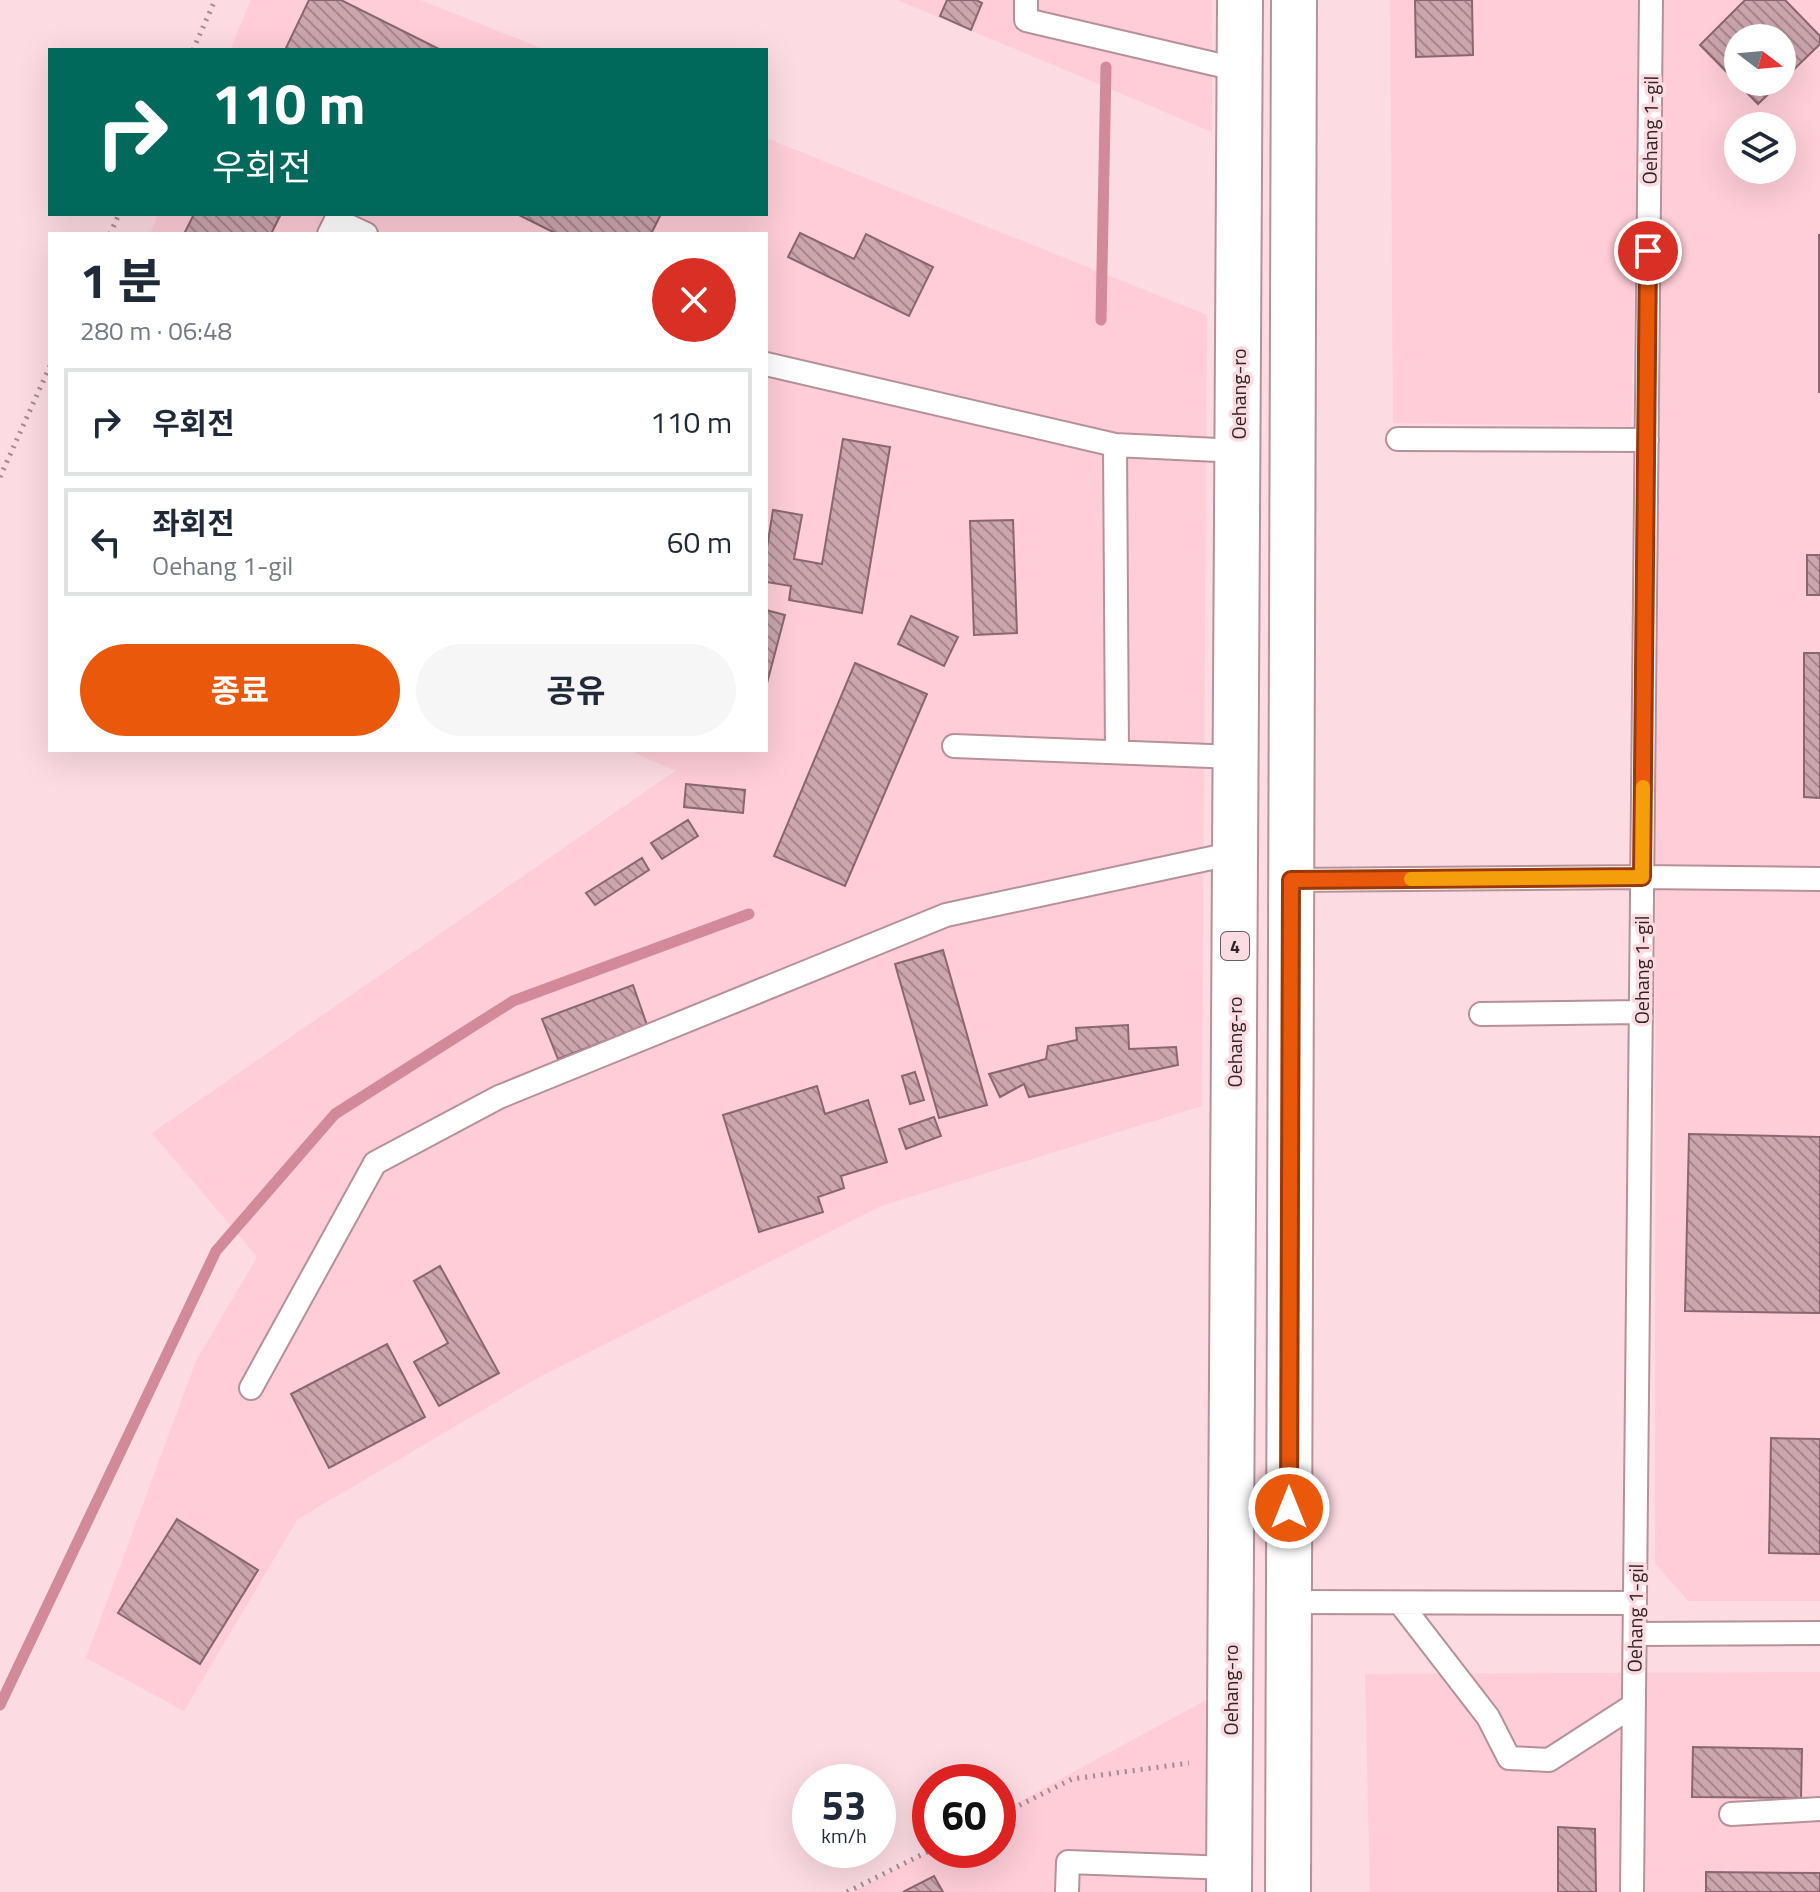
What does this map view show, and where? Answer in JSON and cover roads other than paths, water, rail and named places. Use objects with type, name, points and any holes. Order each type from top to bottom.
[{"type":"main road","name":"Oehang-ro","points":[[1229,1880],[1240,0]]},
{"type":"main road","points":[[1288,1892],[1294,0]]},
{"type":"lane","points":[[1026,0],[1026,20],[1240,70]]},
{"type":"lane","name":"Oehang 1-gil","points":[[1632,1892],[1651,0]]},
{"type":"lane","points":[[330,232],[336,220],[362,232]]},
{"type":"lane","points":[[768,364],[1115,445],[1238,451]]},
{"type":"lane","points":[[1398,439],[1647,440]]},
{"type":"lane","points":[[1115,445],[1117,752]]},
{"type":"lane","points":[[954,746],[1236,757]]},
{"type":"lane","points":[[251,1388],[375,1163],[499,1097],[946,915],[1235,853]]},
{"type":"lane","points":[[1291,880],[1820,879]]},
{"type":"lane","points":[[1481,1014],[1641,1012]]},
{"type":"lane","points":[[1289,1602],[1635,1603]]},
{"type":"lane","points":[[1400,1603],[1488,1717],[1509,1758],[1549,1760],[1634,1705]]},
{"type":"lane","points":[[1635,1634],[1820,1633]]},
{"type":"lane","points":[[1731,1814],[1820,1809]]},
{"type":"lane","points":[[1067,1892],[1068,1862],[1229,1880]]},
{"type":"waterway","points":[[1101,320],[1106,67]]},
{"type":"waterway","points":[[0,1705],[216,1251],[335,1114],[513,1001],[749,914]]}]
